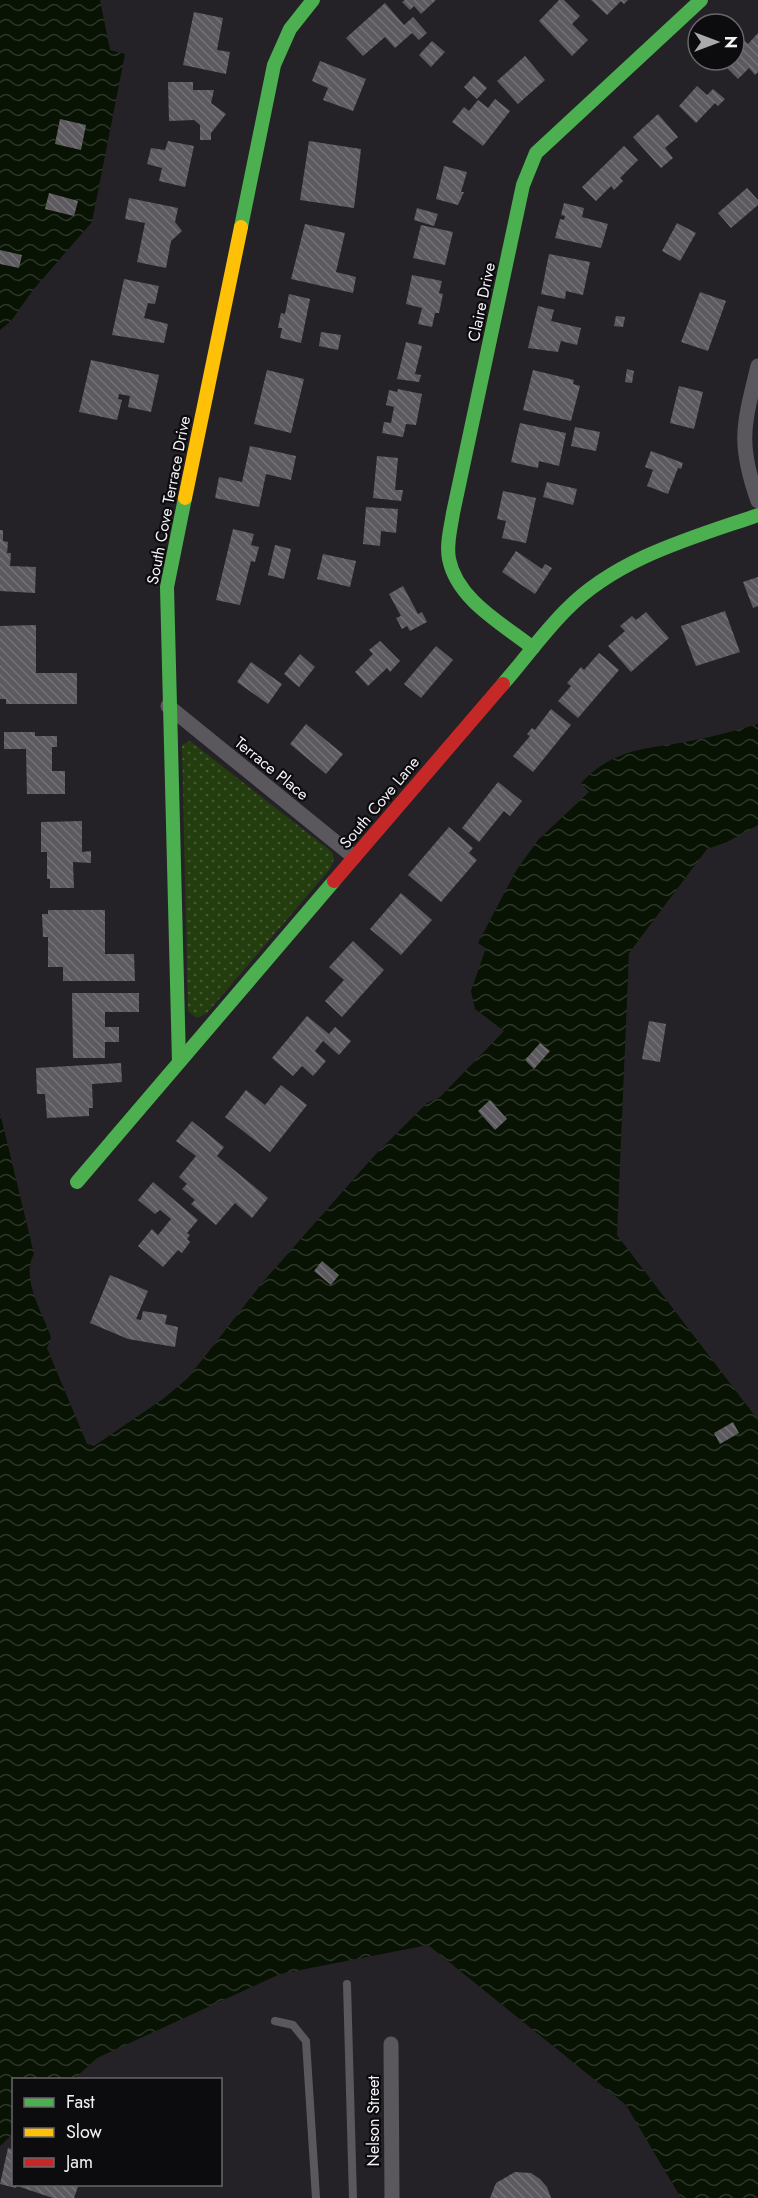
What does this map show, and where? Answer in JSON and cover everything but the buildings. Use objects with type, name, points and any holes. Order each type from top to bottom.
[{"type":"street","name":"South Cove Terrace Drive","points":[[179,1062],[166,602],[177,532],[274,65],[290,29],[313,0]]},
{"type":"street","name":"Claire Drive","points":[[533,648],[474,601],[454,575],[449,558],[453,513],[523,185],[536,153],[701,0]]},
{"type":"street","points":[[758,366],[743,440],[745,462],[758,501]]},
{"type":"street","name":"South Cove Lane","points":[[77,1182],[571,605],[616,570],[678,543],[758,516]]},
{"type":"street","name":"Terrace Place","points":[[168,706],[354,857]]},
{"type":"street","name":"Nelson Street","points":[[391,2044],[392,2198]]},
{"type":"lane","points":[[347,1984],[353,2198]]},
{"type":"lane","points":[[275,2021],[293,2025],[306,2041],[315,2198]]},
{"type":"green space","points":[[190,741],[332,852],[334,859],[330,869],[207,1013],[197,1018],[188,1011],[182,745]]},
{"type":"water","points":[[0,0],[100,0],[110,50],[125,54],[92,222],[33,290],[11,321],[0,330]]},
{"type":"water","points":[[758,724],[758,825],[727,842],[707,849],[629,953],[617,1235],[758,1420],[758,2198],[681,2198],[626,2105],[428,1945],[280,1974],[97,2058],[75,2078],[12,2078],[12,2135],[0,2146],[0,1113],[34,1254],[30,1263],[31,1284],[51,1337],[47,1348],[87,1444],[94,1446],[163,1399],[188,1378],[262,1283],[374,1156],[427,1103],[440,1097],[504,1031],[475,1009],[471,991],[486,948],[478,943],[516,871],[538,840],[589,792],[581,783],[607,762],[634,751],[711,737]]},
{"type":"traffic: fast","points":[[241,227],[274,65],[290,29],[313,0]]},
{"type":"traffic: fast","points":[[533,648],[471,599],[454,574],[448,547],[453,513],[523,185],[536,153],[701,0]]},
{"type":"traffic: fast","points":[[179,1062],[167,587],[185,498]]},
{"type":"traffic: fast","points":[[503,684],[566,610],[608,576],[681,541],[758,515]]},
{"type":"traffic: fast","points":[[77,1182],[334,881]]},
{"type":"traffic: slow","points":[[185,498],[241,227]]},
{"type":"traffic: jam","points":[[334,881],[503,684]]}]
